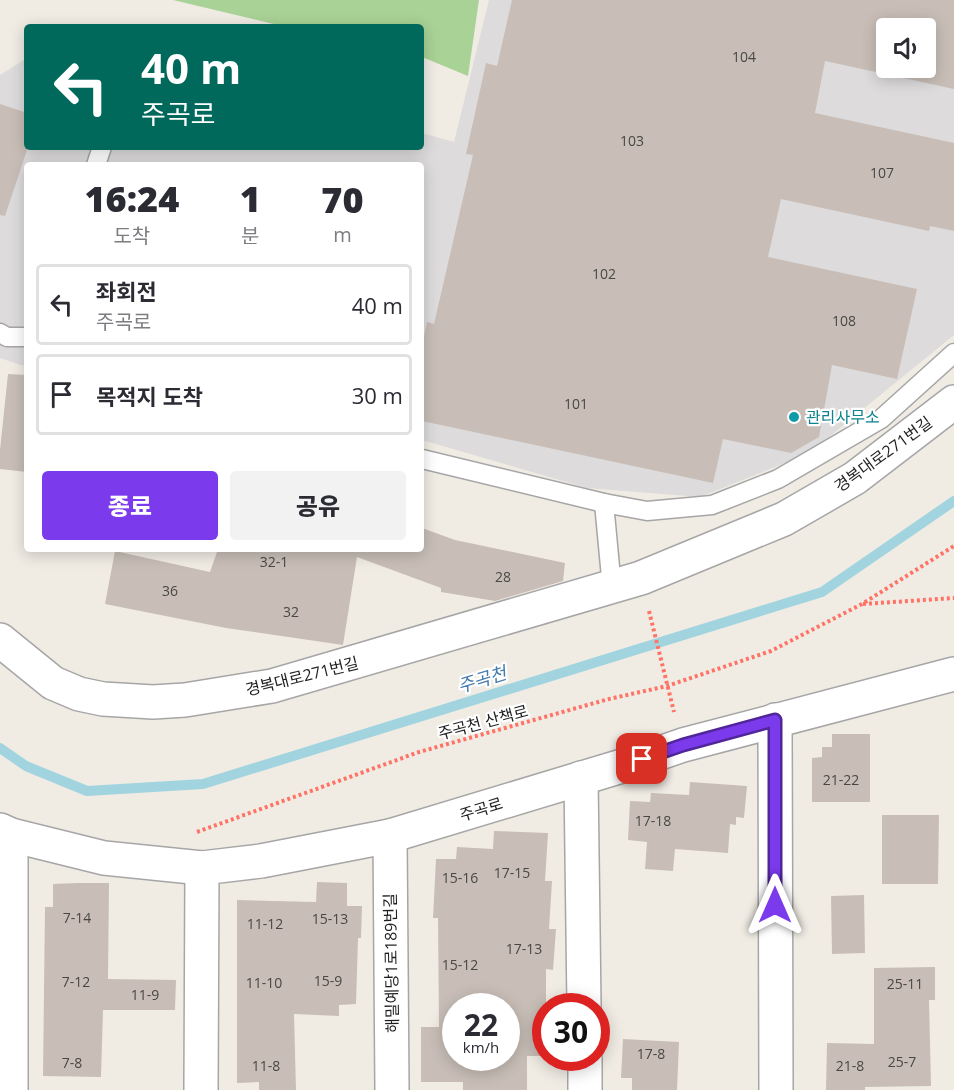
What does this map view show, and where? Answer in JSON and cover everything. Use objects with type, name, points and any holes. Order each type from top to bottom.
[{"type":"street","name":"경복대로271번길","points":[[0,640],[53,683],[79,694],[103,699],[153,702],[272,687],[626,583],[784,519],[855,478],[954,402]]},
{"type":"street","name":"주곡로","points":[[6,832],[104,858],[202,868],[261,861],[390,836],[683,745],[954,674]]},
{"type":"street","points":[[775,720],[776,1090]]},
{"type":"street","points":[[581,778],[584,993]]},
{"type":"street","points":[[6,832],[11,1090]]},
{"type":"street","name":"해밀예당1로189번길","points":[[390,836],[393,1090]]},
{"type":"street","points":[[201,1090],[202,868]]},
{"type":"street","points":[[585,1071],[585,1090]]},
{"type":"lane","points":[[0,333],[7,338],[24,337]]},
{"type":"lane","name":"경복대로271번길","points":[[424,459],[603,503],[647,511],[712,505],[778,479],[881,418],[954,353]]},
{"type":"lane","points":[[603,503],[626,583]]},
{"type":"path","name":"주곡천 산책로","points":[[186,832],[197,832],[419,752],[609,699],[667,686],[771,651],[862,604],[954,546]]},
{"type":"path","points":[[626,583],[667,686]]},
{"type":"path","points":[[862,604],[954,598]]},
{"type":"shaded area","points":[[489,0],[954,0],[954,335],[808,454],[700,497],[587,488],[424,441],[424,162],[24,162],[24,365],[0,358],[0,75],[24,60],[24,150],[424,150],[424,134],[454,142]]},
{"type":"green space","points":[[173,0],[479,0],[468,76],[424,58],[424,24],[273,24]]},
{"type":"building","points":[[512,0],[954,0],[954,89],[903,78],[936,78],[936,18],[876,18],[876,72],[825,61],[815,113],[954,143],[954,231],[930,226],[929,231],[781,199],[768,257],[917,289],[897,379],[832,365],[819,437],[791,453],[723,439],[713,483],[424,421],[424,337],[427,322],[434,324],[473,155],[466,154],[486,63],[497,66]]},
{"type":"building","points":[[0,104],[24,112],[24,150],[27,150],[5,216],[0,215]]},
{"type":"building","points":[[8,374],[24,375],[24,472],[0,469]]},
{"type":"building","points":[[424,529],[455,540],[565,563],[563,581],[495,601],[441,592],[441,588],[357,557],[343,645],[226,628],[105,604],[115,552],[210,572],[217,552],[424,552]]},
{"type":"building","points":[[832,734],[870,734],[870,802],[812,802],[812,758],[822,757],[822,747],[832,747]]},
{"type":"building","points":[[690,782],[747,786],[744,818],[736,817],[736,825],[730,824],[728,853],[675,849],[673,871],[645,869],[647,842],[628,840],[630,801],[650,802],[651,793],[689,795]]},
{"type":"building","points":[[882,815],[939,815],[938,884],[882,884]]},
{"type":"building","points":[[494,831],[548,833],[545,881],[552,881],[549,929],[556,929],[553,970],[546,969],[546,993],[532,993],[532,1056],[527,1056],[527,1090],[463,1090],[463,1082],[421,1082],[421,1027],[439,1027],[438,918],[433,918],[436,859],[456,859],[457,847],[493,849]]},
{"type":"building","points":[[317,882],[347,883],[347,906],[362,906],[361,938],[358,938],[356,1004],[339,1005],[339,1016],[294,1014],[296,1090],[259,1090],[259,1082],[237,1083],[237,900],[316,902]]},
{"type":"building","points":[[109,883],[108,979],[176,980],[175,1010],[103,1010],[101,1077],[43,1076],[45,907],[53,907],[53,884]]},
{"type":"building","points":[[864,895],[865,953],[832,954],[831,896]]},
{"type":"building","points":[[935,967],[935,1000],[929,1000],[931,1086],[826,1090],[827,1043],[874,1044],[874,968]]},
{"type":"building","points":[[623,1039],[679,1042],[677,1090],[632,1090],[632,1078],[621,1078]]},
{"type":"waterway","name":"주곡천","points":[[0,748],[26,766],[87,791],[203,784],[822,592],[954,501]]},
{"type":"place","name":"관리사무소","points":[[794,417]]},
{"type":"route","points":[[642,759],[683,745],[775,720],[775,905]]}]
